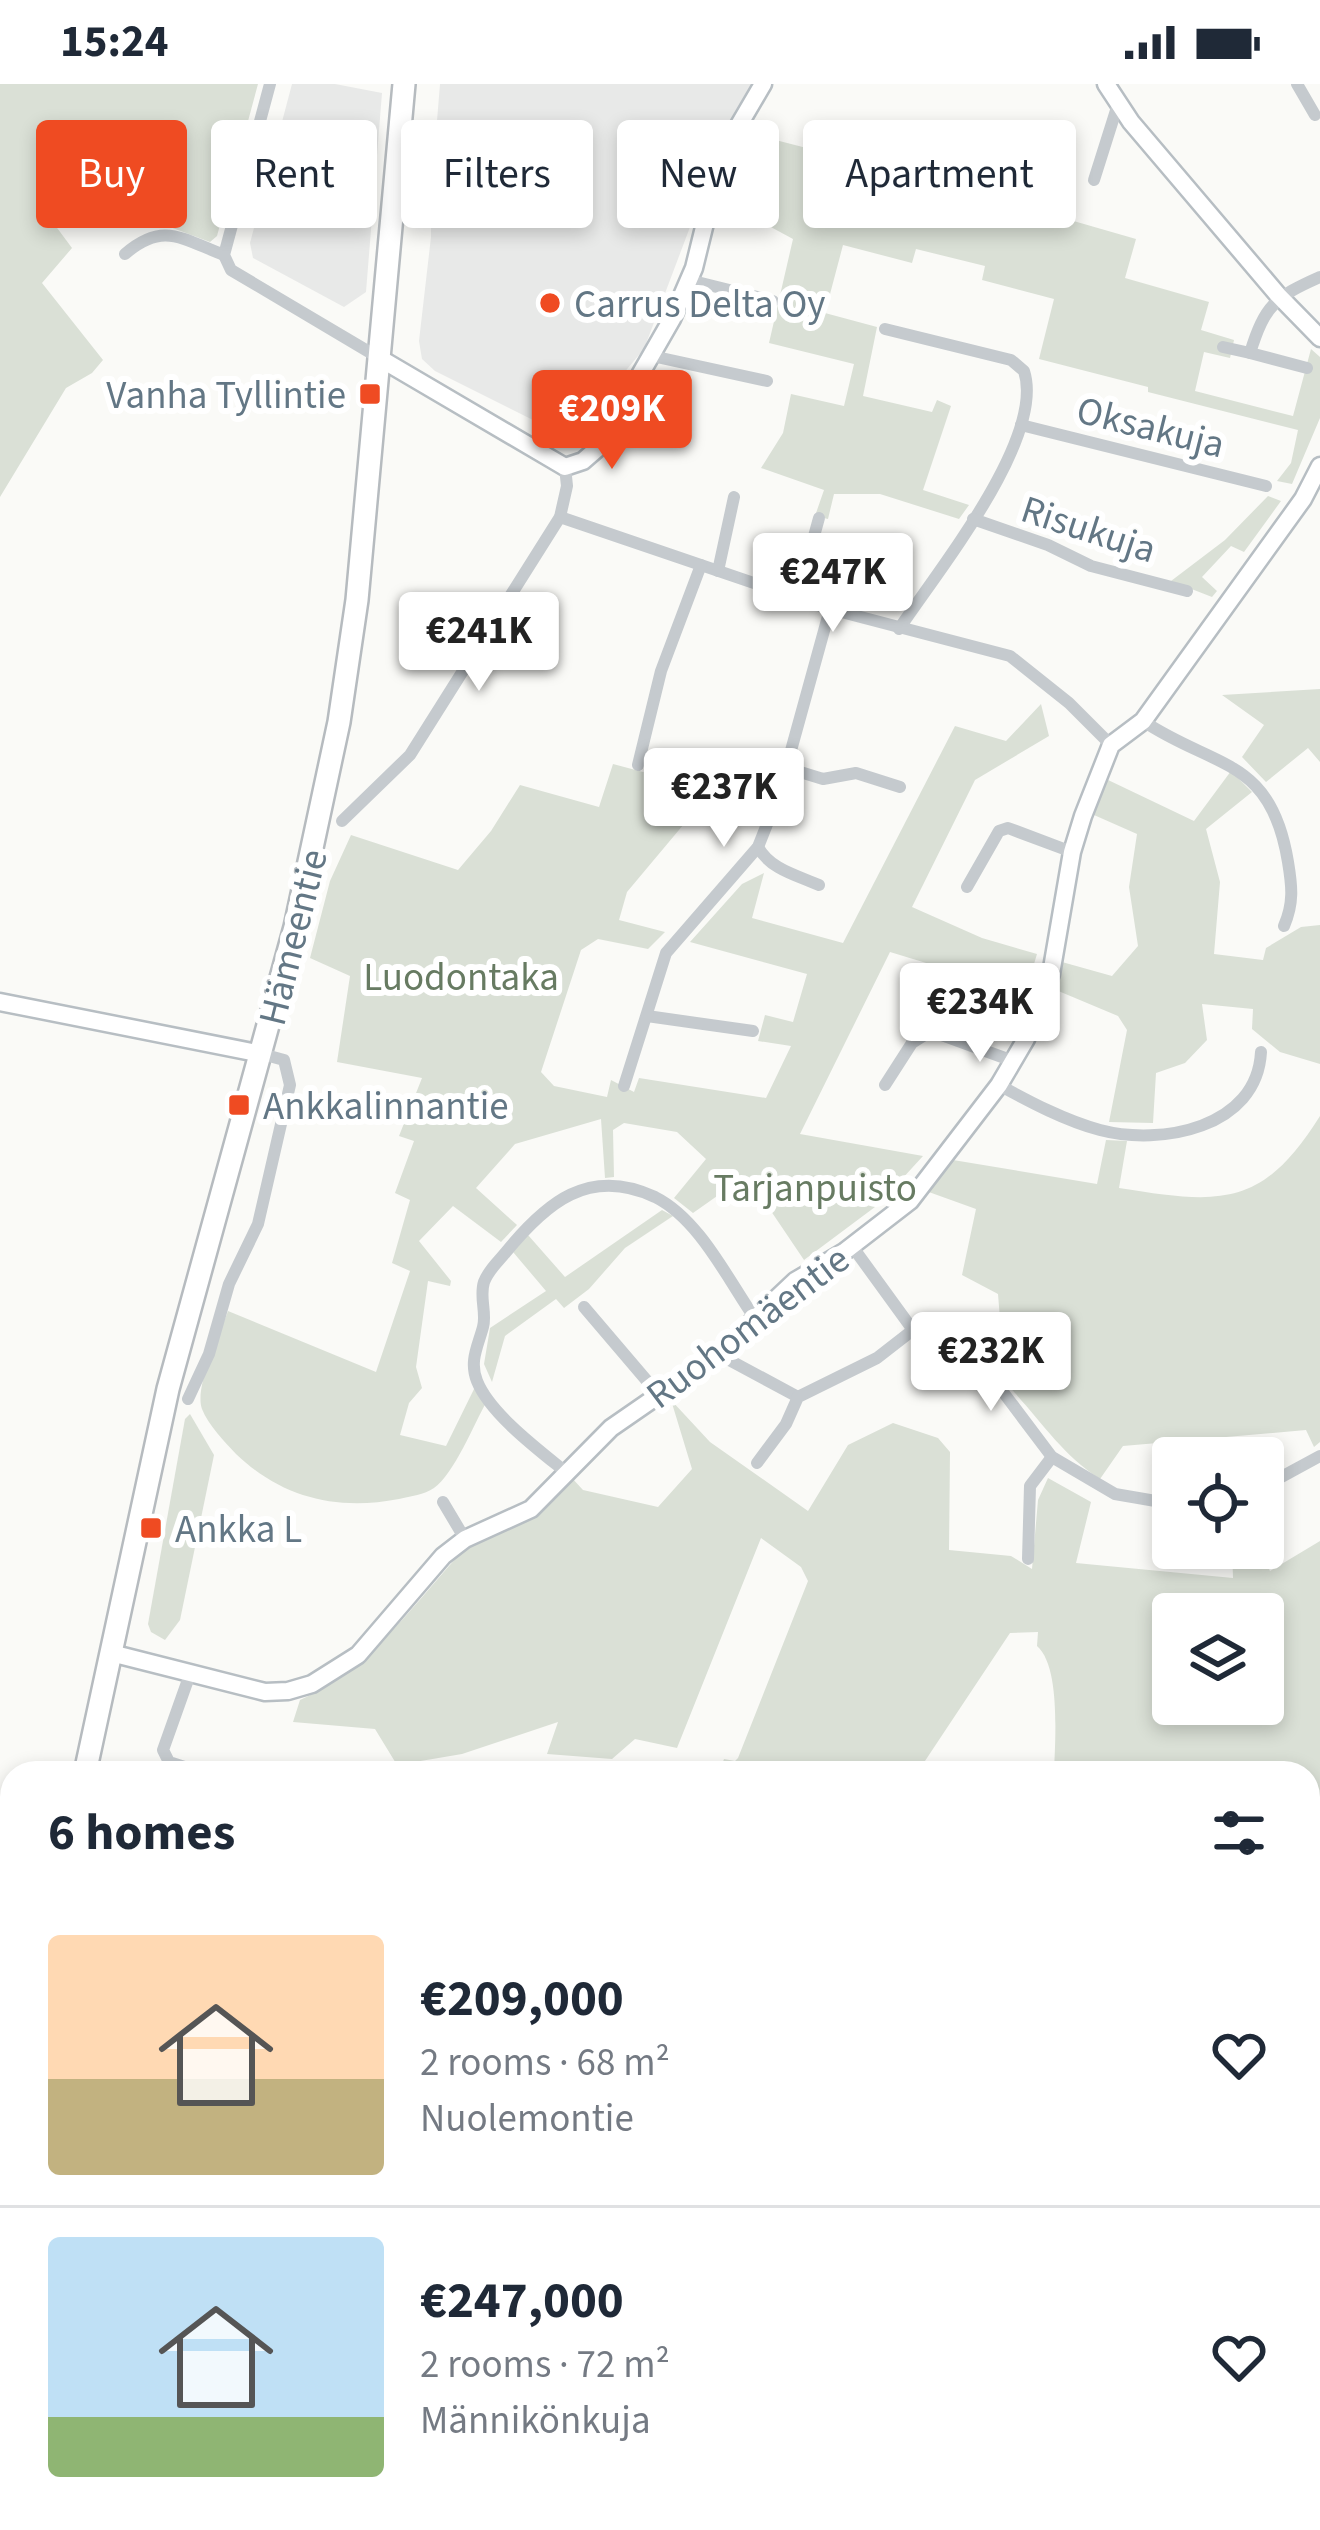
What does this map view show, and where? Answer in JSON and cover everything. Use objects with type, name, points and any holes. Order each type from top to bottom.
[{"type":"highway","name":"Hämeentie","points":[[88,1761],[168,1389],[318,834],[357,600],[404,84]]},
{"type":"street","points":[[271,84],[224,255],[231,270],[565,467],[584,461],[598,448],[652,356],[689,280],[722,154],[763,84]]},
{"type":"street","points":[[1106,84],[1278,295],[1320,338]]},
{"type":"street","points":[[1297,84],[1315,115]]},
{"type":"street","points":[[1094,180],[1118,104]]},
{"type":"street","points":[[124,254],[144,237],[161,232],[224,255]]},
{"type":"street","points":[[1250,353],[1260,321],[1278,295],[1320,277]]},
{"type":"street","points":[[689,280],[773,301]]},
{"type":"street","points":[[885,328],[1017,364],[1028,381],[1021,425],[1000,478],[899,629]]},
{"type":"street","points":[[1223,347],[1307,368]]},
{"type":"street","points":[[652,356],[767,381]]},
{"type":"street","name":"Oksakuja","points":[[1021,425],[1267,486]]},
{"type":"street","points":[[560,518],[830,609],[1010,656],[1111,745],[1143,721],[1303,499],[1320,466]]},
{"type":"street","points":[[342,821],[410,755],[560,518],[567,486],[565,467]]},
{"type":"street","points":[[718,571],[734,497]]},
{"type":"street","points":[[797,598],[819,518]]},
{"type":"street","name":"Risukuja","points":[[973,519],[1091,566],[1187,591]]},
{"type":"street","points":[[638,765],[661,670],[701,565]]},
{"type":"street","points":[[624,1086],[666,953],[758,847],[779,794],[830,609]]},
{"type":"street","points":[[1143,721],[1240,769],[1269,804],[1281,826],[1292,890],[1292,908],[1284,926]]},
{"type":"street","name":"Ruohomäentie","points":[[111,1654],[265,1692],[288,1691],[334,1673],[358,1655],[443,1556],[465,1540],[531,1510],[611,1428],[718,1354],[795,1281],[852,1246],[910,1201],[999,1085],[1036,1018],[1051,974],[1072,852],[1111,745]]},
{"type":"street","points":[[784,766],[823,779],[856,773],[899,787]]},
{"type":"street","points":[[967,887],[999,831],[1008,828],[1072,852]]},
{"type":"street","points":[[758,847],[776,867],[819,885]]},
{"type":"street","points":[[0,1002],[284,1060],[290,1078],[258,1225],[229,1284],[188,1400]]},
{"type":"street","points":[[647,1016],[753,1031]]},
{"type":"street","points":[[885,1085],[912,1042],[931,1031],[1013,1061]]},
{"type":"street","points":[[999,1085],[1099,1130],[1160,1134],[1228,1114],[1255,1083],[1262,1052]]},
{"type":"street","points":[[568,1473],[533,1446],[488,1397],[477,1382],[473,1362],[485,1323],[485,1279],[520,1232],[542,1212],[565,1194],[598,1187],[626,1186],[654,1197],[687,1222],[754,1317]]},
{"type":"street","points":[[852,1246],[913,1330],[982,1370],[1052,1457],[1115,1494],[1152,1500]]},
{"type":"street","points":[[584,1307],[659,1395]]},
{"type":"street","points":[[757,1463],[786,1424],[798,1397],[877,1358],[913,1330]]},
{"type":"street","points":[[718,1354],[798,1397]]},
{"type":"street","points":[[1284,1476],[1320,1456]]},
{"type":"street","points":[[1028,1559],[1030,1486],[1052,1457]]},
{"type":"street","points":[[442,1502],[465,1540]]},
{"type":"street","points":[[169,1761],[164,1750],[190,1674]]},
{"type":"shaded area","points":[[292,84],[335,84],[382,93],[377,155],[377,120],[282,120]]},
{"type":"shaded area","points":[[440,84],[753,84],[732,120],[617,120],[617,228],[690,228],[644,349],[601,400],[571,417],[537,422],[435,371],[422,359],[419,341],[431,228],[593,228],[593,120],[437,120]]},
{"type":"shaded area","points":[[254,228],[371,228],[366,292],[344,307],[253,258]]},
{"type":"green space","points":[[0,84],[258,84],[248,120],[211,120],[211,228],[219,228],[210,242],[173,228],[187,228],[187,120],[36,120],[36,228],[57,228],[72,248],[42,283],[103,360],[92,373],[66,388],[0,497]]},
{"type":"green space","points":[[779,141],[803,147],[803,228],[1076,228],[1076,222],[1136,239],[1125,278],[1209,302],[1201,330],[1234,340],[1230,358],[1204,352],[1195,391],[1293,416],[1311,349],[1320,357],[1320,418],[1292,484],[1277,481],[1291,463],[1298,430],[1039,359],[1054,299],[982,280],[985,266],[916,249],[912,263],[843,245],[825,313],[877,327],[863,396],[932,412],[937,400],[951,406],[923,490],[969,505],[959,519],[880,494],[834,494],[828,519],[815,516],[824,490],[761,468],[783,433],[791,394],[844,406],[854,364],[769,343],[793,239],[773,228],[779,228]]},
{"type":"green space","points":[[1268,496],[1281,501],[1244,552],[1231,546],[1202,577],[1217,591],[1212,597],[1171,581],[1225,540]]},
{"type":"green space","points":[[1320,689],[1320,762],[1308,748],[1266,782],[1242,757],[1264,725],[1222,695]]},
{"type":"green space","points":[[1041,704],[1049,736],[975,780],[912,907],[982,938],[1037,954],[1025,994],[952,971],[943,988],[930,979],[936,966],[890,952],[800,1134],[923,1156],[879,1204],[804,1260],[754,1186],[737,1182],[693,1213],[674,1198],[706,1159],[677,1132],[624,1123],[613,1130],[614,1177],[605,1178],[601,1119],[515,1144],[476,1188],[517,1225],[501,1242],[453,1206],[419,1241],[451,1281],[450,1286],[428,1281],[416,1367],[422,1388],[409,1403],[400,1435],[446,1446],[475,1387],[487,1401],[441,1481],[426,1492],[399,1499],[332,1502],[291,1491],[236,1454],[208,1421],[200,1400],[228,1311],[376,1372],[410,1271],[392,1263],[410,1200],[395,1193],[414,1141],[399,1136],[422,1078],[337,1062],[350,976],[310,958],[330,881],[351,835],[458,870],[491,831],[520,785],[599,807],[613,764],[643,772],[711,762],[769,767],[763,793],[720,781],[627,892],[619,920],[665,932],[648,949],[598,939],[581,950],[541,1072],[554,1086],[607,1097],[611,1080],[634,1092],[639,1078],[766,1098],[791,1046],[758,1041],[765,1015],[793,1022],[807,974],[690,942],[742,884],[764,873],[752,918],[843,943],[955,726],[1006,741]]},
{"type":"green space","points":[[1231,771],[1252,792],[1206,829],[1220,882],[1214,954],[1263,960],[1266,948],[1301,927],[1320,925],[1320,1064],[1280,1052],[1252,1029],[1253,1009],[1202,1004],[1207,1040],[1185,1063],[1156,1073],[1153,1123],[1109,1122],[1127,1030],[1118,1016],[1056,990],[1062,962],[1112,976],[1138,946],[1129,887],[1137,834],[1094,815],[1106,779],[1194,821]]},
{"type":"green space","points":[[1320,1116],[1320,1442],[1314,1447],[1306,1430],[1152,1437],[1152,1443],[1123,1446],[1100,1479],[1068,1453],[985,1364],[1001,1332],[998,1294],[962,1275],[976,1209],[926,1191],[953,1160],[1097,1184],[1106,1140],[1127,1141],[1119,1188],[1212,1197],[1258,1184],[1299,1146]]},
{"type":"green space","points":[[662,1210],[673,1216],[625,1248],[589,1289],[564,1308],[556,1299],[505,1336],[492,1382],[484,1364],[490,1328],[546,1291],[513,1252],[528,1235],[565,1277]]},
{"type":"green space","points":[[671,1400],[710,1442],[808,1511],[848,1445],[893,1423],[938,1438],[950,1452],[949,1550],[1011,1556],[1032,1569],[1038,1500],[1048,1478],[1091,1502],[1076,1563],[1233,1578],[1233,1569],[1284,1569],[1284,1563],[1320,1541],[1320,1761],[1054,1761],[1053,1687],[1045,1656],[1037,1646],[1038,1632],[1010,1633],[925,1761],[735,1761],[808,1581],[801,1567],[761,1538],[677,1748],[635,1739],[612,1759],[547,1754],[558,1722],[462,1754],[395,1761],[375,1729],[293,1722],[300,1700],[366,1656],[457,1557],[496,1525],[571,1477],[583,1490],[658,1507],[692,1469]]},
{"type":"green space","points":[[190,1414],[214,1455],[180,1620],[165,1640],[151,1632],[148,1624],[185,1419]]},
{"type":"place","name":"Carrus Delta Oy","points":[[550,303]]},
{"type":"place","name":"Vanha Tyllintie","points":[[370,394]]},
{"type":"place","name":"Ankkalinnantie","points":[[239,1105]]},
{"type":"place","name":"Ankka L","points":[[151,1528]]},
{"type":"park label","name":"Luodontaka","points":[[461,976]]},
{"type":"park label","name":"Tarjanpuisto","points":[[815,1187]]}]
